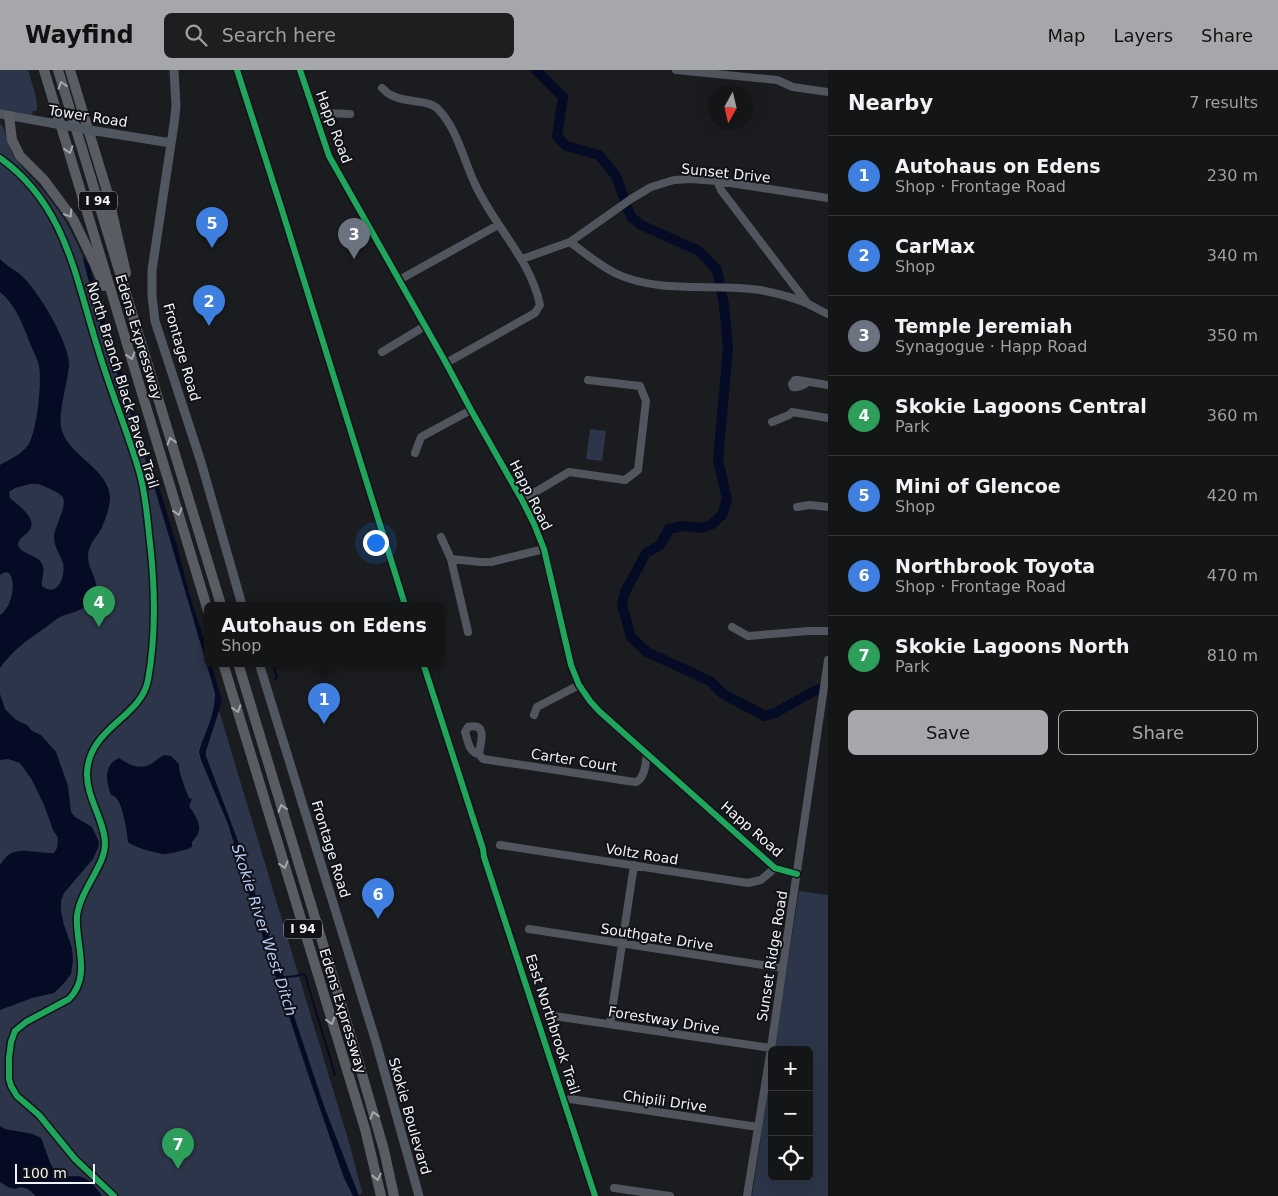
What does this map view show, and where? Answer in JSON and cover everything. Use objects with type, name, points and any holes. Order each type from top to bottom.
[{"type":"highway","name":"Edens Expressway","points":[[44,70],[205,602]]},
{"type":"highway","name":"Edens Expressway","points":[[58,70],[220,602]]},
{"type":"highway","points":[[70,70],[107,191],[139,332]]},
{"type":"highway","points":[[4,115],[12,140],[20,156],[44,180],[73,219],[125,336]]},
{"type":"highway","name":"Edens Expressway","points":[[224,667],[365,1129],[381,1196]]},
{"type":"highway","name":"Edens Expressway","points":[[239,667],[355,1050],[384,1150],[394,1196]]},
{"type":"main road","name":"Frontage Road","points":[[174,70],[176,106],[152,270],[152,296],[155,321],[201,462],[241,602]]},
{"type":"main road","name":"Tower Road","points":[[4,115],[171,143]]},
{"type":"main road","name":"Frontage Road","points":[[260,667],[376,1042]]},
{"type":"main road","name":"Skokie Boulevard","points":[[376,1042],[419,1196]]},
{"type":"street","name":"Happ Road","points":[[300,70],[329,156],[534,524],[544,550],[571,665],[579,685],[600,711],[775,868],[797,874]]},
{"type":"street","points":[[676,70],[776,80],[793,88],[828,92]]},
{"type":"street","points":[[776,70],[776,80]]},
{"type":"street","points":[[382,88],[390,95],[432,104],[438,108],[454,131],[475,185],[498,225],[522,259],[538,294],[540,305],[535,313],[446,363]]},
{"type":"street","points":[[315,116],[333,112],[350,114]]},
{"type":"street","name":"Sunset Drive","points":[[522,259],[570,242],[651,187],[674,180],[717,181],[828,198]]},
{"type":"street","points":[[717,181],[721,190],[808,304]]},
{"type":"street","points":[[399,280],[498,225]]},
{"type":"street","points":[[570,242],[600,264],[618,274],[642,282],[758,290],[778,294],[808,304],[828,314]]},
{"type":"street","points":[[382,352],[425,326]]},
{"type":"street","points":[[522,500],[569,472],[625,480],[638,470],[646,401],[640,386],[588,380]]},
{"type":"street","points":[[808,382],[828,385]]},
{"type":"street","points":[[415,453],[421,437],[471,410]]},
{"type":"street","points":[[772,422],[789,416],[792,412],[828,418]]},
{"type":"street","points":[[796,507],[810,505],[828,507]]},
{"type":"street","points":[[441,537],[451,558],[468,632]]},
{"type":"street","points":[[451,558],[491,562],[544,550]]},
{"type":"street","points":[[732,627],[748,636],[808,631],[828,632]]},
{"type":"street","name":"Sunset Ridge Road","points":[[771,1046],[828,660]]},
{"type":"street","points":[[534,715],[537,707],[579,685]]},
{"type":"street","name":"Carter Court","points":[[480,754],[484,759],[636,782],[643,775],[647,754]]},
{"type":"street","name":"Voltz Road","points":[[500,845],[748,883],[761,880],[775,868]]},
{"type":"street","points":[[610,1024],[634,865]]},
{"type":"street","name":"Southgate Drive","points":[[529,930],[782,968]]},
{"type":"street","name":"Forestway Drive","points":[[554,1016],[768,1048]]},
{"type":"street","name":"Sunset Ridge Road","points":[[746,1196],[768,1066]]},
{"type":"street","name":"Chipili Drive","points":[[570,1099],[758,1127]]},
{"type":"street","points":[[614,1188],[670,1196]]},
{"type":"shaded area","points":[[0,70],[28,70],[35,93],[37,111],[33,111],[32,115],[0,110]]},
{"type":"shaded area","points":[[0,123],[5,131],[13,155],[57,208],[72,233],[84,259],[204,650],[204,667],[209,667],[219,710],[350,1146],[362,1192],[359,1196],[358,1193],[355,1196],[0,1196]]},
{"type":"shaded area","points":[[590,429],[606,431],[602,461],[586,459]]},
{"type":"shaded area","points":[[799,891],[828,895],[828,1196],[752,1196],[768,1091],[768,1181],[813,1181],[813,1046],[775,1046]]},
{"type":"water","points":[[85,258],[91,268],[100,305],[177,546],[204,640],[204,655],[154,485],[97,313],[83,259]]},
{"type":"water","points":[[0,259],[28,282],[52,318],[65,345],[69,367],[61,417],[62,431],[66,440],[103,479],[108,487],[110,497],[104,522],[88,552],[90,568],[96,584],[94,595],[90,602],[80,610],[60,617],[32,636],[0,668],[0,615],[6,610],[10,602],[13,586],[10,574],[6,572],[0,575],[0,465],[22,452],[31,439],[38,407],[40,373],[23,325],[11,304],[0,292]],"holes":[[[38,484],[51,489],[61,495],[64,500],[63,510],[54,537],[64,568],[60,584],[52,590],[42,586],[43,568],[41,562],[20,549],[18,545],[20,539],[27,533],[32,524],[23,509],[10,498],[9,492],[15,488]]]},
{"type":"water","name":"Skokie River West Ditch","points":[[207,667],[212,667],[222,701],[206,756],[241,849],[279,968],[282,975],[288,977],[283,979],[283,983],[324,1106],[359,1196],[353,1196],[344,1178],[248,892],[228,824],[201,760],[199,752],[212,714],[215,693]]},
{"type":"water","points":[[0,694],[5,709],[16,720],[41,735],[56,752],[68,786],[71,812],[75,817],[92,827],[99,842],[93,859],[64,893],[61,901],[64,925],[72,948],[71,974],[54,993],[32,998],[0,1010],[0,865],[13,852],[54,853],[57,848],[58,838],[32,780],[20,763],[8,759],[0,760]]},
{"type":"water","points":[[164,755],[171,756],[179,764],[184,786],[189,798],[192,799],[189,806],[199,824],[198,833],[192,842],[192,847],[166,854],[146,850],[128,842],[121,807],[116,798],[111,795],[107,779],[110,765],[119,758],[127,763],[141,767],[150,765]]},
{"type":"water","points":[[0,1126],[5,1129],[33,1134],[41,1138],[55,1171],[65,1176],[85,1178],[94,1185],[102,1196],[36,1196],[28,1189],[21,1187],[15,1189],[0,1182]]},
{"type":"waterway","points":[[536,70],[563,97],[557,136],[566,146],[599,155],[616,176],[631,217],[641,225],[699,251],[717,270],[724,305],[728,348],[718,460],[727,499],[722,515],[712,524],[703,528],[684,526],[669,529],[660,545],[646,553],[625,592],[622,605],[631,637],[647,652],[710,681],[723,694],[765,716],[775,713],[814,691],[828,686]]},
{"type":"waterway","points":[[274,667],[277,678],[274,680]]},
{"type":"waterway","name":"Skokie River West Ditch","points":[[287,977],[305,975],[335,1075]]},
{"type":"cycle path","points":[[237,70],[404,602]]},
{"type":"cycle path","points":[[300,70],[329,156],[534,524],[544,549],[571,665],[579,685],[599,711],[775,868],[797,874]]},
{"type":"cycle path","name":"North Branch Black Paved Trail","points":[[0,158],[22,177],[40,198],[54,220],[65,244],[139,471],[144,494],[151,552],[154,625],[148,680],[136,704],[96,744],[90,757],[87,773],[89,791],[102,827],[105,844],[101,861],[79,906],[77,916],[81,959],[80,980],[76,990],[69,999],[26,1022],[15,1031],[11,1042],[9,1058],[9,1079],[17,1096],[39,1115],[75,1159],[114,1196]]},
{"type":"cycle path","name":"East Northbrook Trail","points":[[424,667],[484,857],[595,1196]]},
{"type":"place","name":"Mini of Glencoe","points":[[212,248]]},
{"type":"place","name":"Temple Jeremiah","points":[[354,259]]},
{"type":"place","name":"CarMax","points":[[209,326]]},
{"type":"place","name":"Skokie Lagoons Central","points":[[99,627]]},
{"type":"place","name":"Autohaus on Edens","points":[[324,724]]},
{"type":"place","name":"Northbrook Toyota","points":[[378,919]]},
{"type":"place","name":"Skokie Lagoons North","points":[[178,1169]]}]
